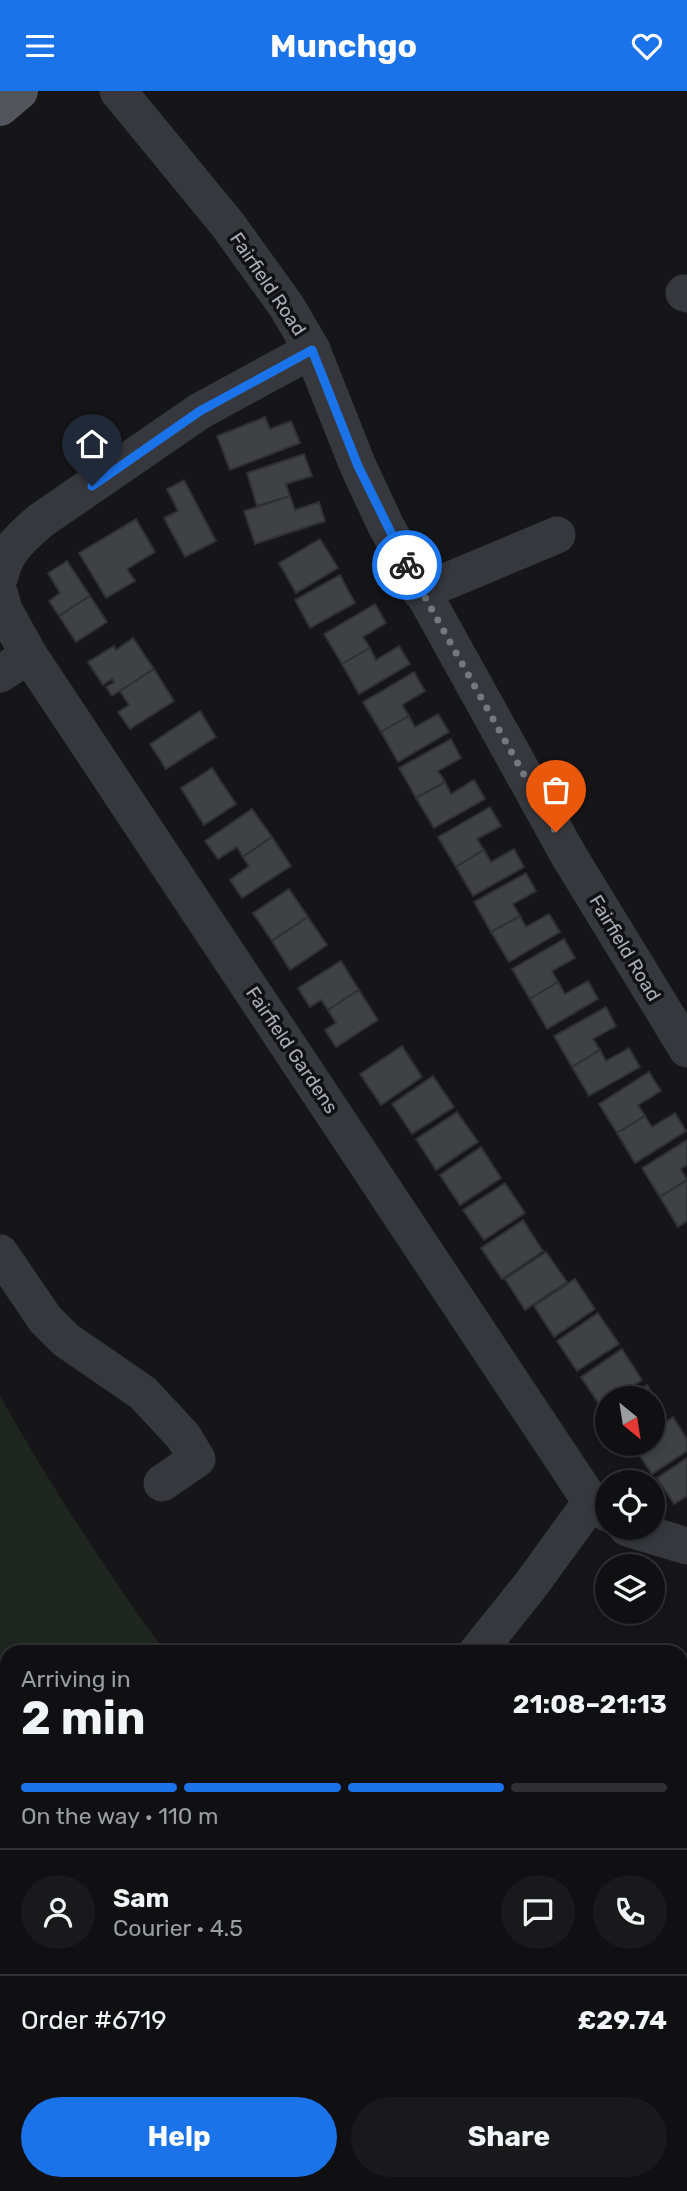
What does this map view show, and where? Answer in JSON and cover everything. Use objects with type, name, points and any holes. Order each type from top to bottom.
[{"type":"main road","points":[[0,107],[19,91]]},
{"type":"street","name":"Fairfield Road","points":[[118,91],[259,265],[312,350],[363,478],[421,592],[569,856],[684,1036]]},
{"type":"street","points":[[0,576],[3,562],[16,542],[40,521],[200,411],[312,350]]},
{"type":"street","points":[[421,592],[557,535]]},
{"type":"street","name":"Fairfield Gardens","points":[[0,595],[15,664],[595,1502]]},
{"type":"street","points":[[0,1253],[45,1318],[66,1340],[143,1393],[183,1436],[197,1459],[162,1483]]},
{"type":"street","name":"Fairfield Gardens","points":[[483,1645],[595,1513]]},
{"type":"street","points":[[665,1539],[687,1546]]},
{"type":"shaded area","points":[[0,1396],[79,1526],[160,1645],[0,1645]]},
{"type":"building","points":[[265,417],[270,429],[291,421],[300,443],[230,470],[217,436]]},
{"type":"building","points":[[304,454],[312,476],[286,484],[290,496],[257,506],[247,473]]},
{"type":"building","points":[[184,480],[216,541],[185,557],[164,518],[178,511],[167,489]]},
{"type":"building","points":[[290,496],[295,510],[319,502],[325,521],[255,544],[244,511]]},
{"type":"building","points":[[136,519],[155,552],[127,569],[135,581],[106,598],[79,553]]},
{"type":"building","points":[[320,539],[338,568],[296,593],[279,563]]},
{"type":"building","points":[[67,561],[90,596],[59,616],[49,601],[60,593],[48,573]]},
{"type":"building","points":[[340,575],[355,603],[310,628],[295,600]]},
{"type":"building","points":[[90,596],[107,622],[76,642],[59,616]]},
{"type":"building","points":[[375,604],[386,623],[363,637],[370,648],[342,664],[324,634]]},
{"type":"building","points":[[133,638],[154,669],[112,696],[106,687],[114,682],[112,679],[103,685],[88,662],[114,646],[116,650]]},
{"type":"building","points":[[399,646],[410,664],[359,694],[342,664],[370,648],[376,660]]},
{"type":"building","points":[[154,669],[174,701],[130,729],[118,712],[129,705],[120,691]]},
{"type":"building","points":[[414,672],[425,691],[402,705],[409,716],[381,732],[363,702]]},
{"type":"building","points":[[200,711],[216,737],[166,769],[150,744]]},
{"type":"building","points":[[438,714],[449,732],[398,762],[381,732],[409,716],[415,727]]},
{"type":"building","points":[[451,739],[461,758],[438,771],[445,782],[416,798],[399,768]]},
{"type":"building","points":[[212,768],[236,804],[204,825],[181,788]]},
{"type":"building","points":[[474,780],[485,799],[434,828],[416,798],[445,782],[451,794]]},
{"type":"building","points":[[490,807],[501,826],[477,839],[484,850],[456,867],[438,837]]},
{"type":"building","points":[[252,809],[272,837],[243,857],[237,847],[218,859],[205,841]]},
{"type":"building","points":[[272,837],[291,866],[242,898],[230,880],[249,866],[243,857]]},
{"type":"building","points":[[514,849],[524,867],[473,896],[456,867],[484,850],[491,862]]},
{"type":"building","points":[[526,873],[536,891],[513,904],[520,916],[491,932],[474,902]]},
{"type":"building","points":[[289,889],[308,917],[272,941],[253,913]]},
{"type":"building","points":[[549,914],[560,932],[509,962],[491,932],[520,916],[526,927]]},
{"type":"building","points":[[308,917],[327,945],[290,970],[272,941]]},
{"type":"building","points":[[564,939],[575,958],[552,971],[558,982],[530,999],[512,969]]},
{"type":"building","points":[[341,961],[359,990],[328,1010],[321,1000],[310,1007],[298,988]]},
{"type":"building","points":[[588,981],[598,999],[547,1029],[530,999],[558,982],[565,994]]},
{"type":"building","points":[[359,990],[378,1020],[336,1047],[325,1030],[336,1023],[328,1010]]},
{"type":"building","points":[[606,1007],[616,1026],[593,1039],[600,1050],[572,1067],[554,1036]]},
{"type":"building","points":[[402,1046],[422,1077],[381,1105],[360,1074]]},
{"type":"building","points":[[629,1048],[640,1067],[589,1096],[572,1067],[600,1050],[606,1061]]},
{"type":"building","points":[[649,1072],[661,1091],[638,1105],[645,1116],[617,1133],[599,1104]]},
{"type":"building","points":[[433,1076],[454,1107],[412,1134],[392,1104]]},
{"type":"building","points":[[457,1112],[478,1142],[436,1170],[416,1139]]},
{"type":"building","points":[[675,1113],[686,1131],[635,1163],[617,1133],[645,1116],[652,1127]]},
{"type":"building","points":[[687,1140],[687,1165],[681,1169],[687,1180],[660,1197],[642,1168]]},
{"type":"building","points":[[481,1147],[501,1178],[460,1205],[440,1175]]},
{"type":"building","points":[[687,1180],[687,1221],[678,1227],[660,1197]]},
{"type":"building","points":[[505,1183],[525,1213],[484,1240],[463,1210]]},
{"type":"building","points":[[523,1220],[543,1251],[502,1279],[481,1248]]},
{"type":"building","points":[[546,1252],[567,1282],[525,1310],[505,1279]]},
{"type":"building","points":[[575,1279],[595,1309],[554,1337],[534,1306]]},
{"type":"building","points":[[598,1313],[619,1344],[577,1371],[557,1341]]},
{"type":"building","points":[[622,1349],[642,1380],[633,1386],[595,1386],[595,1398],[581,1377]]},
{"type":"building","points":[[673,1417],[687,1439],[687,1451],[658,1470],[649,1470],[640,1456],[665,1456],[665,1423]]},
{"type":"building","points":[[687,1458],[687,1496],[674,1504],[665,1490],[665,1473]]},
{"type":"way so far","points":[[407,565],[556,832]]},
{"type":"route","points":[[92,486],[200,411],[312,350],[358,466],[384,524],[407,565]]}]
